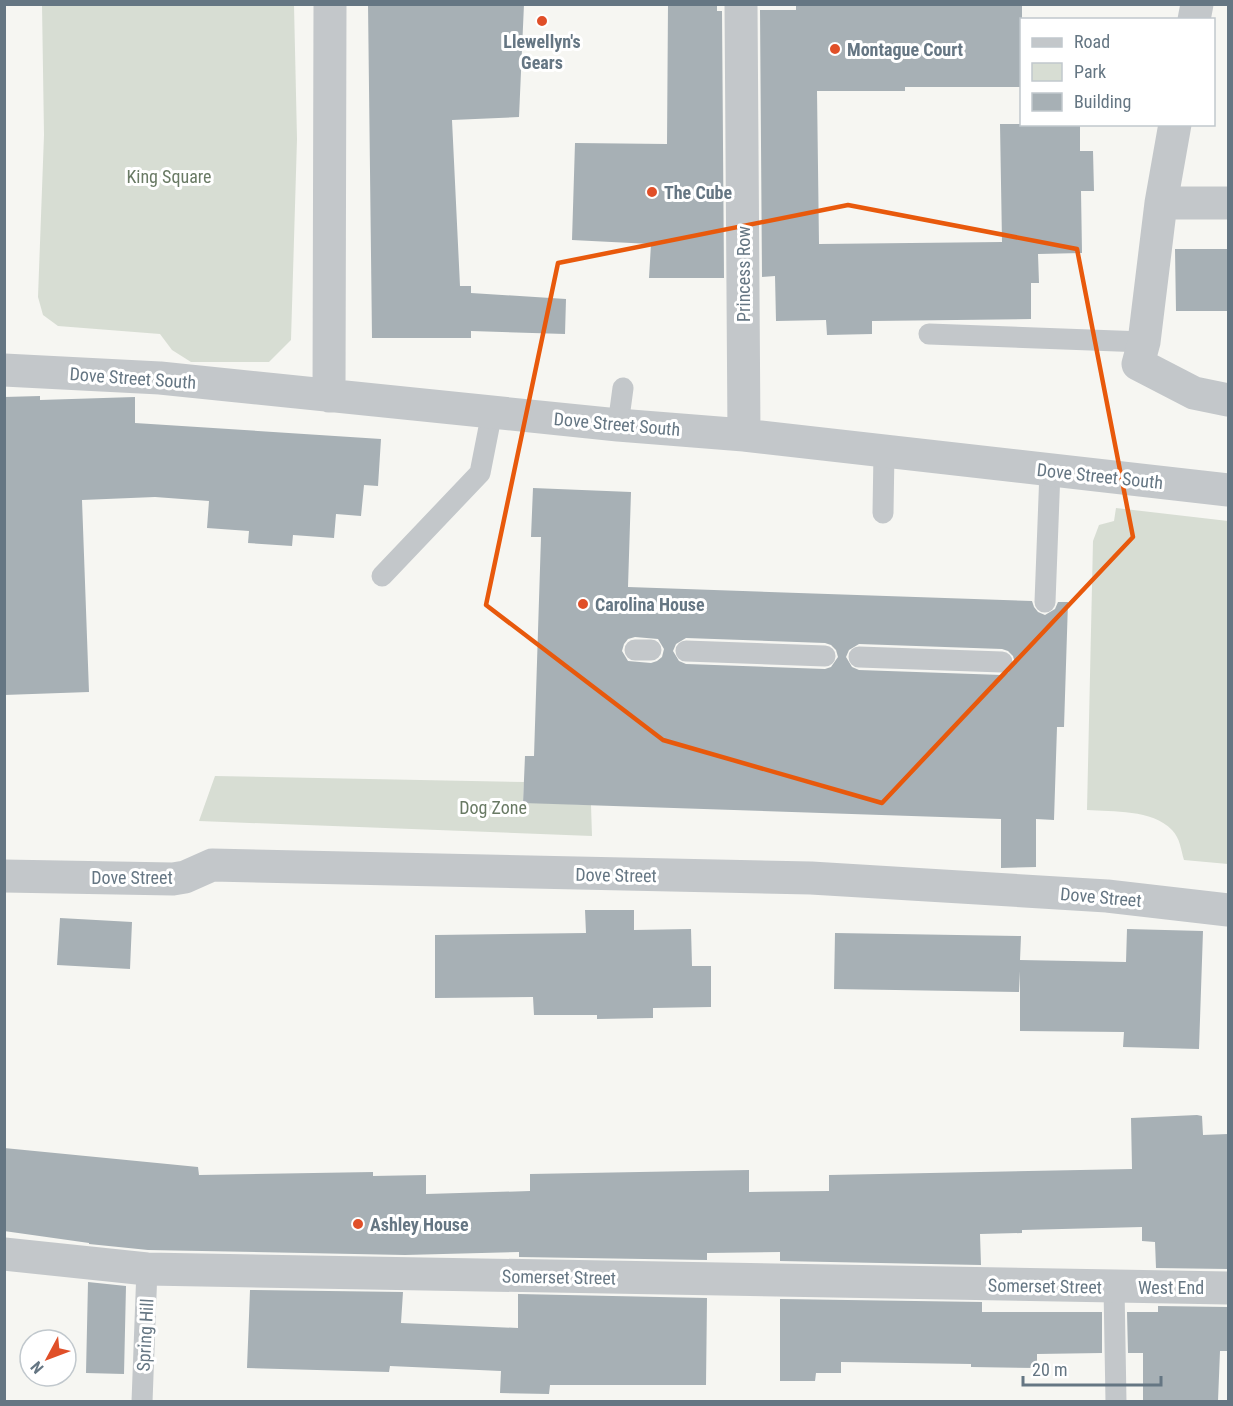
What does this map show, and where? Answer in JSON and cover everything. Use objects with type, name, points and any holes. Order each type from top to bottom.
[{"type":"street","points":[[329,396],[330,4]]},
{"type":"street","name":"Princess Row","points":[[741,4],[744,435]]},
{"type":"street","points":[[1175,126],[1161,203],[1144,342],[1138,364],[1194,393],[1228,400]]},
{"type":"street","points":[[1161,203],[1228,202]]},
{"type":"street","name":"Dove Street South","points":[[4,370],[160,378],[618,425],[744,435],[1228,490]]},
{"type":"street","name":"Dove Street","points":[[4,876],[173,879],[185,877],[212,865],[811,878],[1107,896],[1228,910]]},
{"type":"street","name":"Somerset Street","points":[[4,1254],[147,1269],[1114,1287]]},
{"type":"street","name":"West End","points":[[1114,1287],[1228,1288]]},
{"type":"lane","points":[[929,334],[1144,342]]},
{"type":"lane","points":[[618,425],[623,388]]},
{"type":"lane","points":[[382,576],[480,473],[492,412]]},
{"type":"lane","points":[[883,513],[884,452]]},
{"type":"lane","points":[[1045,602],[1050,471]]},
{"type":"lane","points":[[686,651],[825,656]]},
{"type":"lane","points":[[860,657],[1002,662]]},
{"type":"lane","name":"Spring Hill","points":[[141,1401],[147,1269]]},
{"type":"lane","points":[[1114,1287],[1116,1401]]},
{"type":"highlighted area","points":[[848,205],[1077,249],[1133,537],[882,803],[663,740],[486,605],[558,263]]},
{"type":"green space","name":"King Square","points":[[42,5],[294,5],[297,139],[291,340],[269,362],[191,362],[172,350],[160,334],[58,326],[43,315],[38,297],[44,135]]},
{"type":"green space","points":[[1116,508],[1228,521],[1228,864],[1184,860],[1175,833],[1154,818],[1132,813],[1087,810],[1093,541],[1099,525],[1114,521]]},
{"type":"green space","name":"Dog Zone","points":[[215,776],[524,782],[523,802],[591,805],[592,836],[199,821]]},
{"type":"building","points":[[368,4],[524,4],[519,117],[452,120],[460,286],[471,286],[471,293],[566,299],[565,334],[471,331],[471,338],[372,338]]},
{"type":"building","name":"The Cube","points":[[668,4],[717,4],[717,11],[722,11],[724,278],[649,278],[651,244],[572,240],[575,143],[667,144]]},
{"type":"building","points":[[796,4],[1022,4],[1020,87],[905,87],[905,91],[817,91],[819,244],[1002,242],[1000,124],[1080,126],[1080,151],[1093,151],[1094,191],[1081,191],[1082,253],[1038,254],[1039,283],[1031,283],[1031,319],[872,321],[872,334],[827,335],[826,320],[776,321],[775,276],[762,277],[760,10],[796,10]]},
{"type":"building","points":[[1175,249],[1228,249],[1228,311],[1176,311]]},
{"type":"building","points":[[40,396],[40,400],[135,397],[135,423],[381,439],[378,486],[364,485],[361,516],[336,514],[334,538],[293,535],[292,546],[248,543],[249,531],[207,528],[209,501],[155,497],[82,500],[89,692],[4,695],[4,397]]},
{"type":"building","points":[[533,488],[631,492],[628,587],[1032,601],[1038,612],[1045,615],[1055,609],[1058,602],[1068,602],[1064,727],[1057,727],[1054,820],[1036,819],[1036,867],[1001,868],[1001,819],[523,803],[525,756],[534,756],[541,537],[531,537]],"holes":[[[635,637],[658,639],[664,649],[662,657],[651,663],[628,661],[622,651],[624,644],[628,639]],[[686,638],[825,643],[836,650],[838,657],[831,667],[825,669],[686,664],[679,661],[673,651],[676,644]],[[859,644],[1002,649],[1013,656],[1015,663],[1008,673],[1002,675],[859,670],[852,667],[846,657],[849,650]]]},
{"type":"building","points":[[585,910],[634,910],[634,930],[691,929],[692,966],[711,966],[711,1007],[653,1008],[653,1018],[597,1019],[597,1015],[534,1015],[533,997],[435,998],[435,935],[586,933]]},
{"type":"building","points":[[60,918],[132,922],[130,969],[57,965]]},
{"type":"building","points":[[1127,929],[1203,931],[1199,1049],[1123,1047],[1124,1032],[1020,1031],[1020,971],[1019,992],[834,989],[835,933],[1021,936],[1020,960],[1126,962]]},
{"type":"building","points":[[1202,1116],[1203,1135],[1228,1134],[1228,1269],[1156,1268],[1155,1242],[1142,1241],[1142,1227],[1022,1230],[1022,1233],[980,1234],[981,1265],[780,1261],[780,1252],[707,1253],[707,1260],[519,1257],[519,1252],[405,1255],[148,1250],[4,1231],[4,1148],[198,1167],[199,1175],[373,1172],[373,1176],[426,1175],[426,1194],[530,1191],[530,1174],[749,1170],[749,1192],[829,1191],[829,1175],[1132,1169],[1131,1118]]},
{"type":"building","points":[[88,1282],[126,1286],[124,1374],[86,1373]]},
{"type":"building","points":[[250,1290],[403,1292],[401,1323],[518,1328],[518,1294],[707,1298],[706,1385],[550,1385],[549,1394],[500,1393],[501,1371],[390,1366],[389,1372],[247,1368]]},
{"type":"building","points":[[780,1299],[982,1302],[982,1312],[1102,1312],[1102,1353],[1037,1354],[1037,1368],[971,1367],[971,1364],[841,1362],[841,1373],[816,1373],[815,1381],[780,1381]]},
{"type":"building","points":[[1158,1306],[1228,1307],[1228,1351],[1220,1351],[1218,1401],[1143,1401],[1143,1353],[1128,1353],[1127,1312],[1158,1312]]},
{"type":"place","name":"Llewellyn's Gears","points":[[542,21]]},
{"type":"place","name":"Montague Court","points":[[835,49]]},
{"type":"place","name":"The Cube","points":[[652,192]]},
{"type":"place","name":"Carolina House","points":[[583,604]]},
{"type":"place","name":"Ashley House","points":[[358,1224]]}]
